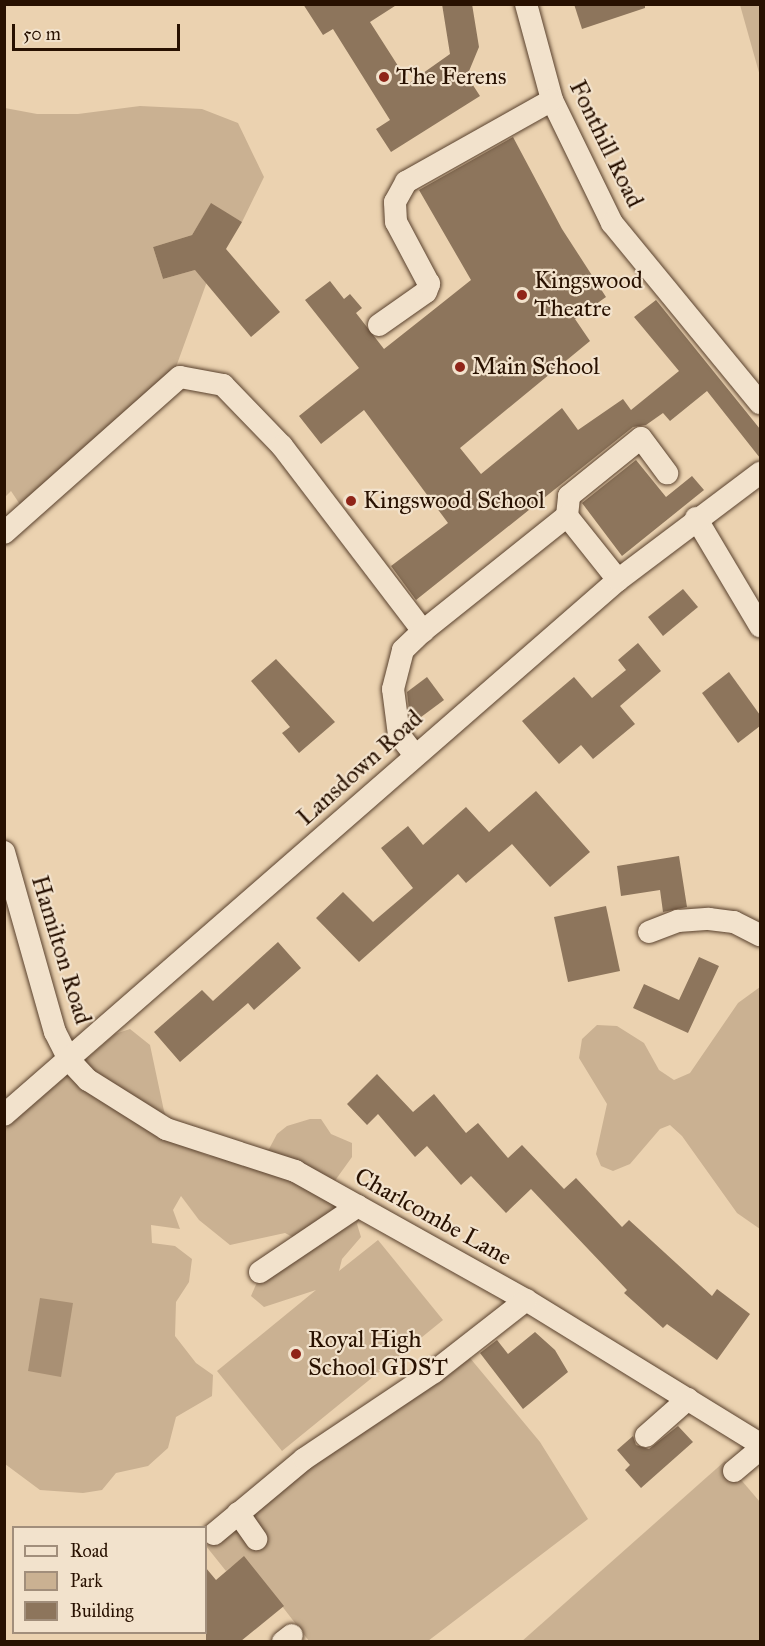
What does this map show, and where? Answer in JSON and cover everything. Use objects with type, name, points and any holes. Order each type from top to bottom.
[{"type":"street","name":"Fonthill Road","points":[[526,4],[552,100],[612,224],[760,403]]},
{"type":"street","points":[[379,325],[426,292],[429,284],[396,222],[395,202],[406,182],[552,100]]},
{"type":"street","points":[[4,533],[180,377],[224,385],[282,446],[423,631]]},
{"type":"street","points":[[618,580],[567,516],[569,496],[641,438],[667,472]]},
{"type":"street","name":"Lansdown Road","points":[[4,1115],[70,1061],[414,754],[618,580],[696,518],[760,473]]},
{"type":"street","points":[[414,754],[399,735],[393,688],[404,650],[423,631],[567,516]]},
{"type":"street","points":[[696,518],[760,626]]},
{"type":"street","name":"Hamilton Road","points":[[4,852],[56,1032],[70,1061]]},
{"type":"street","points":[[649,932],[678,921],[709,919],[734,922],[760,935]]},
{"type":"street","name":"Charlcombe Lane","points":[[70,1061],[88,1080],[166,1129],[296,1171],[526,1300],[760,1444]]},
{"type":"street","points":[[260,1272],[358,1206]]},
{"type":"street","points":[[214,1534],[304,1459],[434,1372],[526,1300]]},
{"type":"street","points":[[646,1436],[688,1399]]},
{"type":"street","points":[[734,1471],[760,1449]]},
{"type":"street","points":[[238,1514],[256,1539]]},
{"type":"green space","points":[[740,5],[760,5],[760,76]]},
{"type":"green space","points":[[140,106],[202,109],[238,123],[264,177],[242,222],[211,204],[192,235],[153,247],[163,279],[209,266],[209,276],[172,378],[23,509],[11,491],[5,497],[5,108],[37,114],[78,114]]},
{"type":"green space","points":[[760,987],[760,1229],[737,1213],[682,1136],[670,1125],[660,1129],[630,1164],[613,1171],[601,1166],[596,1154],[607,1104],[579,1058],[582,1039],[597,1025],[617,1026],[644,1043],[659,1070],[674,1080],[690,1073],[738,1003]]},
{"type":"green space","points":[[130,1029],[150,1045],[164,1111],[179,1144],[209,1156],[269,1149],[277,1134],[287,1126],[310,1119],[321,1119],[331,1134],[352,1143],[352,1157],[334,1182],[362,1211],[357,1224],[361,1237],[342,1259],[339,1271],[378,1240],[443,1320],[282,1451],[217,1371],[316,1290],[264,1307],[251,1296],[258,1280],[302,1242],[285,1233],[230,1245],[199,1220],[181,1196],[173,1210],[180,1229],[151,1225],[152,1243],[175,1246],[192,1259],[189,1282],[176,1302],[175,1336],[196,1363],[213,1375],[212,1396],[176,1417],[168,1448],[148,1466],[116,1473],[102,1490],[83,1493],[40,1490],[5,1464],[4,1130],[115,1034]]},
{"type":"green space","points":[[470,1358],[540,1442],[588,1519],[428,1641],[309,1641],[244,1557],[226,1571],[207,1547],[304,1466]]},
{"type":"green space","points":[[725,1461],[760,1502],[760,1641],[521,1642]]},
{"type":"shaded area","points":[[40,1298],[73,1303],[61,1377],[28,1371]]},
{"type":"building","name":"The Ferens","points":[[303,4],[398,4],[370,22],[409,83],[450,54],[442,4],[472,4],[479,47],[467,76],[480,96],[391,152],[376,129],[390,120],[333,29],[323,35]]},
{"type":"building","points":[[574,4],[645,4],[645,8],[582,29]]},
{"type":"building","name":"Main School","points":[[513,137],[562,229],[606,297],[575,319],[590,341],[460,448],[481,474],[562,408],[578,430],[623,399],[631,410],[679,371],[634,317],[656,300],[760,429],[760,458],[707,391],[670,421],[663,413],[646,425],[633,427],[416,600],[391,566],[448,523],[364,410],[321,444],[299,416],[359,368],[305,300],[330,281],[344,299],[350,294],[362,308],[356,313],[384,349],[471,280],[419,190]]},
{"type":"building","points":[[211,203],[242,222],[226,249],[280,312],[251,337],[195,270],[163,279],[153,247],[192,235]]},
{"type":"building","points":[[636,460],[666,497],[692,476],[704,490],[622,556],[582,503]]},
{"type":"building","points":[[683,589],[698,607],[663,636],[648,617]]},
{"type":"building","points":[[638,643],[661,671],[620,706],[635,724],[593,759],[581,745],[559,764],[522,721],[574,677],[592,698],[626,670],[618,660]]},
{"type":"building","points":[[276,659],[335,722],[299,753],[282,733],[290,727],[251,681]]},
{"type":"building","points":[[729,672],[760,715],[760,726],[738,743],[702,693]]},
{"type":"building","points":[[427,677],[444,700],[417,720],[409,710],[407,692]]},
{"type":"building","points":[[536,791],[590,852],[550,887],[512,844],[466,883],[458,874],[359,962],[316,918],[343,892],[373,922],[413,888],[381,848],[408,826],[423,845],[466,807],[489,832]]},
{"type":"building","points":[[679,856],[687,907],[663,912],[660,890],[621,896],[617,866]]},
{"type":"building","points":[[606,906],[620,971],[568,982],[554,917]]},
{"type":"building","points":[[278,942],[301,968],[254,1010],[248,1003],[180,1062],[154,1032],[202,990],[213,1001]]},
{"type":"building","points":[[699,957],[719,966],[688,1033],[633,1008],[644,984],[679,1000]]},
{"type":"building","points":[[377,1074],[413,1112],[434,1094],[466,1133],[478,1123],[508,1158],[522,1145],[564,1189],[576,1178],[622,1227],[629,1220],[712,1296],[717,1289],[750,1314],[717,1360],[667,1324],[663,1328],[624,1293],[627,1290],[531,1189],[506,1213],[471,1176],[461,1185],[427,1146],[415,1157],[378,1114],[367,1125],[347,1104]]},
{"type":"building","points":[[535,1332],[555,1350],[568,1372],[523,1409],[480,1353],[497,1340],[508,1354]]},
{"type":"building","points":[[678,1426],[693,1442],[641,1488],[625,1470],[630,1465],[617,1450],[633,1436],[636,1445],[649,1449]]},
{"type":"building","points":[[244,1556],[284,1606],[241,1641],[206,1641],[207,1569],[216,1580]]},
{"type":"place","name":"The Ferens","points":[[384,77]]},
{"type":"place","name":"Kingswood Theatre","points":[[522,295]]},
{"type":"place","name":"Main School","points":[[460,367]]},
{"type":"place","name":"Kingswood School","points":[[351,501]]},
{"type":"place","name":"Royal High School GDST","points":[[296,1354]]}]
